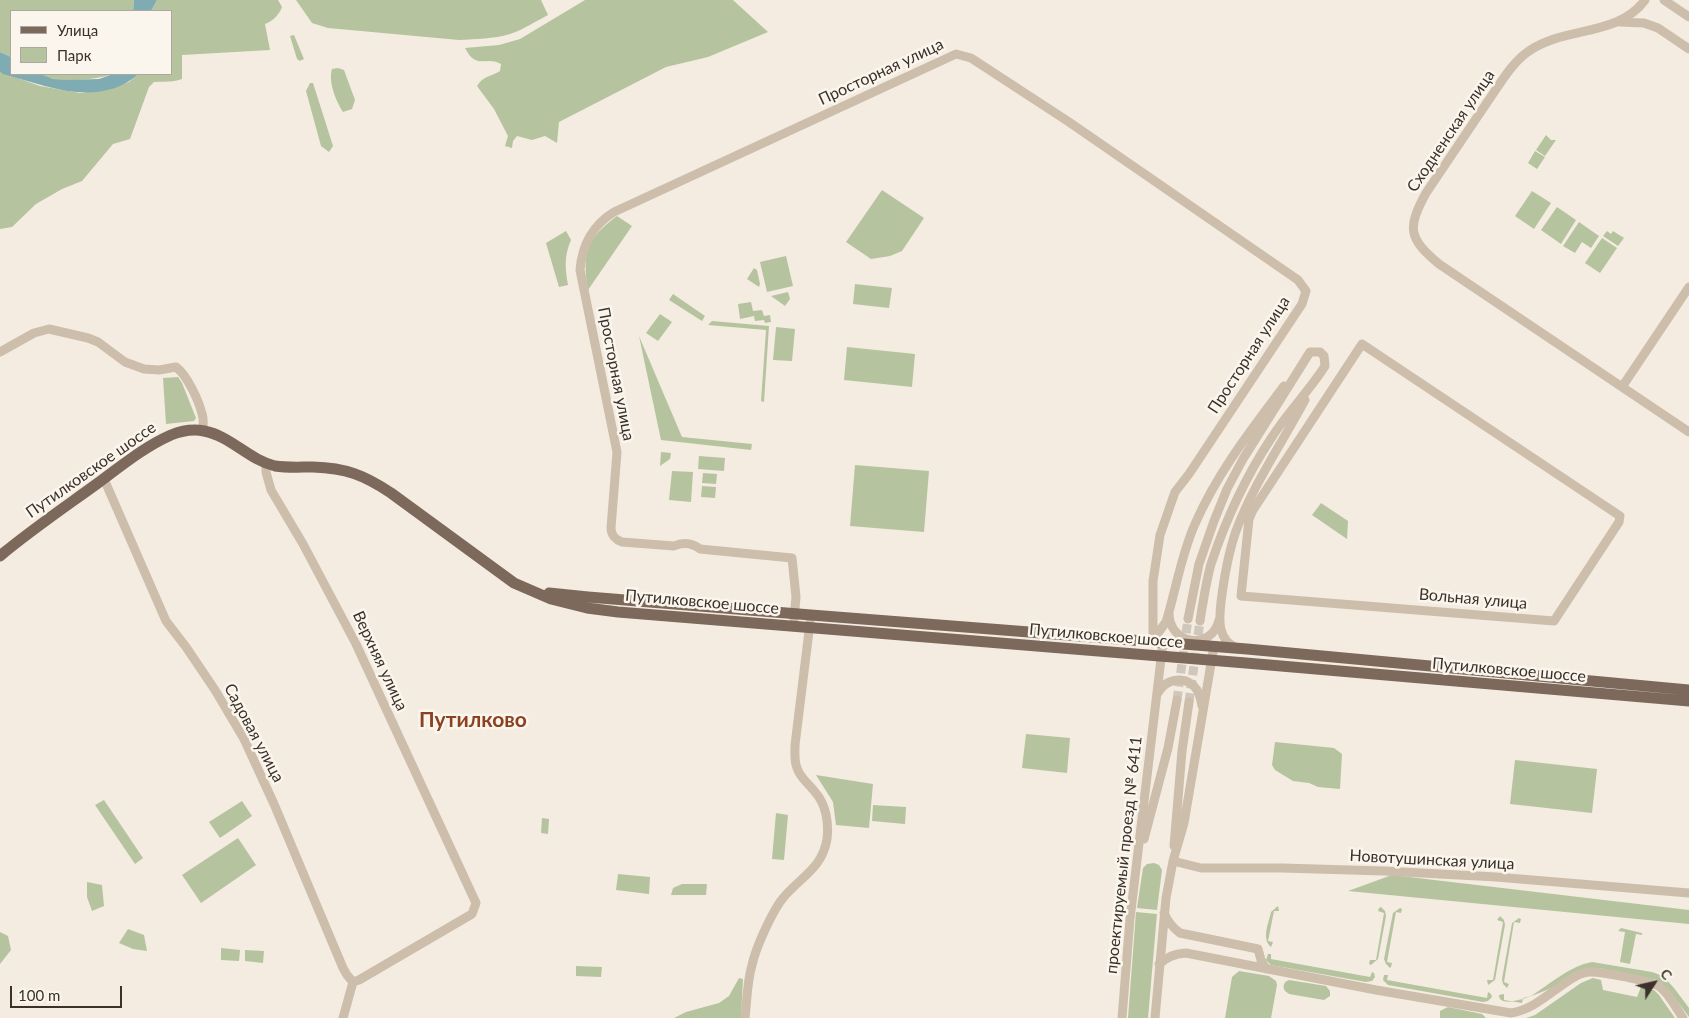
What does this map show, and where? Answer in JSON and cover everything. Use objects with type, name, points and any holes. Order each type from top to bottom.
[{"type":"main road","name":"Путилковское шоссе","points":[[0,556],[144,451],[172,434],[203,430],[224,437],[266,463],[286,467],[334,468],[370,479],[495,570],[523,588],[551,599],[587,608],[1689,701]]},
{"type":"main road","name":"Путилковское шоссе","points":[[523,588],[553,594],[1214,646],[1689,690]]},
{"type":"street","name":"Сходненская улица","points":[[1645,0],[1637,10],[1620,22],[1549,40],[1523,55],[1505,77],[1426,193],[1416,212],[1413,226],[1414,235],[1419,245],[1439,264],[1689,432]]},
{"type":"street","points":[[1664,0],[1689,17]]},
{"type":"street","points":[[1620,22],[1644,23],[1658,28],[1689,49]]},
{"type":"street","name":"Просторная улица","points":[[794,626],[796,597],[792,558],[700,549],[693,544],[680,543],[674,546],[622,542],[616,539],[613,534],[611,528],[617,452],[580,270],[584,247],[595,228],[614,212],[956,54],[971,58],[1069,122],[1298,280],[1306,291],[1302,304],[1175,492],[1158,544],[1153,580],[1154,641]]},
{"type":"street","points":[[1622,387],[1689,287]]},
{"type":"street","points":[[0,352],[34,333],[49,329],[98,342],[125,362],[144,369],[159,370],[176,367],[196,397],[203,415],[203,430]]},
{"type":"street","name":"Вольная улица","points":[[1362,344],[1620,516],[1619,522],[1554,620],[1241,596],[1249,519],[1253,510],[1362,344]]},
{"type":"street","points":[[1154,641],[1163,628],[1170,610],[1183,558],[1195,524],[1218,479],[1238,448],[1310,352],[1320,352],[1325,360],[1323,369],[1250,499],[1236,531],[1228,557],[1220,618],[1216,629],[1208,636],[1198,640],[1188,640],[1178,635],[1172,626],[1170,610]]},
{"type":"street","points":[[1188,618],[1199,564],[1227,489],[1290,386],[1302,362]]},
{"type":"street","points":[[1200,621],[1211,566],[1239,495],[1254,466],[1274,435],[1323,369]]},
{"type":"street","name":"Верхняя улица","points":[[266,463],[266,472],[271,490],[303,544],[356,644],[476,903],[472,914],[353,982]]},
{"type":"street","name":"Садовая улица","points":[[104,479],[166,621],[215,690],[244,739],[274,804],[343,968],[353,982]]},
{"type":"street","points":[[746,1018],[752,964],[767,926],[781,901],[818,863],[826,841],[826,810],[817,794],[801,777],[795,760],[794,745],[810,615]]},
{"type":"street","points":[[1220,618],[1224,638],[1231,646],[1237,648]]},
{"type":"street","name":"проектируемый проезд № 6411","points":[[1122,1018],[1130,919],[1162,656],[1154,641]]},
{"type":"street","points":[[1156,1018],[1164,914],[1173,865],[1184,823],[1213,661],[1214,646]]},
{"type":"street","points":[[1157,695],[1166,684],[1179,680],[1186,681],[1197,689],[1203,711]]},
{"type":"street","points":[[1136,869],[1168,748],[1177,700]]},
{"type":"street","points":[[1173,865],[1182,751],[1189,702]]},
{"type":"street","name":"Новотушинская улица","points":[[1173,865],[1201,868],[1282,868],[1496,877],[1689,893]]},
{"type":"street","points":[[1164,914],[1174,929],[1180,932],[1258,949],[1266,969]]},
{"type":"street","points":[[1159,964],[1166,958],[1186,953],[1376,990],[1511,1013],[1528,1009],[1580,974],[1590,972],[1651,982],[1664,991],[1683,1018]]},
{"type":"street","points":[[343,1018],[353,982]]},
{"type":"green space","points":[[0,0],[134,0],[133,10],[10,10],[10,57],[0,52]]},
{"type":"green space","points":[[157,0],[278,0],[282,7],[271,21],[265,24],[270,50],[182,55],[182,79],[154,82],[149,87],[130,139],[113,144],[82,181],[62,189],[36,204],[12,227],[0,229],[0,72],[40,86],[80,93],[107,90],[129,82],[138,75],[172,75],[172,10],[152,10]]},
{"type":"green space","points":[[296,0],[541,0],[548,15],[510,34],[491,38],[459,40],[328,28],[312,23]]},
{"type":"green space","points":[[585,0],[733,0],[768,32],[708,57],[666,67],[559,122],[557,143],[545,136],[532,140],[517,136],[513,141],[512,148],[505,146],[508,136],[494,109],[477,86],[484,78],[500,71],[501,64],[490,61],[477,61],[469,55],[465,48],[499,45],[520,39]]},
{"type":"green space","points":[[294,35],[304,59],[300,61],[297,59],[290,36]]},
{"type":"green space","points":[[332,69],[344,70],[355,100],[352,109],[343,112],[335,97],[331,80]]},
{"type":"green space","points":[[42,75],[110,75],[75,80],[50,78]]},
{"type":"green space","points":[[310,83],[313,83],[333,146],[329,152],[321,146],[306,91]]},
{"type":"green space","points":[[1546,135],[1551,140],[1556,140],[1545,156],[1536,150]]},
{"type":"green space","points":[[1535,151],[1545,157],[1537,169],[1528,163]]},
{"type":"green space","points":[[882,190],[924,218],[902,251],[890,256],[871,259],[846,242]]},
{"type":"green space","points":[[1532,191],[1551,203],[1534,229],[1515,216]]},
{"type":"green space","points":[[1557,207],[1576,220],[1561,244],[1541,230]]},
{"type":"green space","points":[[617,216],[632,226],[588,290],[586,256],[589,248],[599,232]]},
{"type":"green space","points":[[1579,222],[1599,236],[1591,248],[1582,242],[1575,253],[1563,246]]},
{"type":"green space","points":[[566,231],[571,240],[566,262],[568,285],[559,287],[546,243]]},
{"type":"green space","points":[[1607,231],[1611,234],[1613,231],[1624,238],[1618,246],[1603,236]]},
{"type":"green space","points":[[1602,238],[1617,248],[1600,273],[1585,263]]},
{"type":"green space","points":[[786,256],[793,286],[767,292],[760,262]]},
{"type":"green space","points":[[754,268],[757,270],[759,287],[747,279]]},
{"type":"green space","points":[[855,284],[892,288],[889,308],[853,304]]},
{"type":"green space","points":[[788,292],[790,299],[785,306],[771,296]]},
{"type":"green space","points":[[673,294],[705,316],[702,321],[669,300]]},
{"type":"green space","points":[[751,302],[753,311],[762,310],[764,316],[770,315],[771,322],[765,323],[764,320],[755,321],[754,316],[740,319],[738,304]]},
{"type":"green space","points":[[660,314],[672,322],[658,341],[646,333]]},
{"type":"green space","points":[[712,321],[769,326],[764,402],[761,401],[766,330],[708,325]]},
{"type":"green space","points":[[776,327],[795,329],[792,361],[773,360]]},
{"type":"green space","points":[[639,336],[682,437],[752,444],[751,450],[661,440]]},
{"type":"green space","points":[[847,347],[915,354],[912,387],[844,380]]},
{"type":"green space","points":[[178,377],[196,418],[194,421],[166,424],[163,378]]},
{"type":"green space","points":[[661,452],[671,453],[670,459],[660,466]]},
{"type":"green space","points":[[699,456],[725,458],[724,471],[698,469]]},
{"type":"green space","points":[[855,465],[929,471],[924,532],[850,526]]},
{"type":"green space","points":[[672,471],[693,472],[691,502],[669,500]]},
{"type":"green space","points":[[703,473],[717,474],[716,484],[702,483]]},
{"type":"green space","points":[[702,486],[716,487],[715,498],[701,497]]},
{"type":"green space","points":[[1321,503],[1348,521],[1347,539],[1312,515]]},
{"type":"green space","points":[[1026,734],[1070,738],[1067,773],[1022,768]]},
{"type":"green space","points":[[1275,742],[1334,748],[1342,754],[1340,789],[1318,787],[1309,783],[1293,781],[1275,770],[1272,765]]},
{"type":"green space","points":[[1515,760],[1597,769],[1592,813],[1510,804]]},
{"type":"green space","points":[[816,775],[873,784],[869,828],[836,825],[833,802]]},
{"type":"green space","points":[[104,800],[143,858],[135,864],[95,805]]},
{"type":"green space","points":[[242,801],[252,816],[220,838],[209,822]]},
{"type":"green space","points":[[873,805],[906,807],[905,824],[872,821]]},
{"type":"green space","points":[[776,813],[788,815],[784,860],[772,859]]},
{"type":"green space","points":[[542,818],[549,819],[548,834],[541,833]]},
{"type":"green space","points":[[238,838],[256,865],[201,903],[182,875]]},
{"type":"green space","points":[[1154,863],[1159,865],[1162,870],[1157,910],[1137,908],[1143,868],[1147,864]]},
{"type":"green space","points":[[618,874],[650,877],[649,894],[616,890]]},
{"type":"green space","points":[[1392,875],[1689,910],[1689,924],[1348,891]]},
{"type":"green space","points":[[87,882],[102,885],[104,906],[92,911],[87,897]]},
{"type":"green space","points":[[682,884],[707,884],[706,895],[671,895],[673,888]]},
{"type":"green space","points":[[1278,906],[1279,911],[1274,911],[1268,941],[1273,942],[1271,947],[1266,940],[1266,930],[1271,912]]},
{"type":"green space","points":[[1381,907],[1385,911],[1386,916],[1378,959],[1371,965],[1369,964],[1370,960],[1376,960],[1384,913],[1378,911]]},
{"type":"green space","points":[[1400,908],[1402,909],[1401,913],[1396,912],[1387,962],[1392,963],[1390,968],[1384,959],[1393,913]]},
{"type":"green space","points":[[1136,912],[1157,914],[1148,1018],[1128,1018]]},
{"type":"green space","points":[[1500,916],[1504,920],[1505,925],[1495,980],[1488,985],[1487,980],[1493,980],[1503,922],[1497,920]]},
{"type":"green space","points":[[1519,918],[1521,919],[1520,923],[1514,922],[1504,982],[1509,984],[1507,988],[1503,984],[1502,979],[1512,923]]},
{"type":"green space","points":[[1621,928],[1642,933],[1642,935],[1636,934],[1630,964],[1620,962],[1625,932],[1618,931]]},
{"type":"green space","points":[[128,929],[144,935],[147,951],[133,949],[119,943]]},
{"type":"green space","points":[[0,932],[8,936],[11,950],[0,964]]},
{"type":"green space","points":[[221,948],[240,950],[239,961],[221,960]]},
{"type":"green space","points":[[245,950],[264,951],[263,963],[245,961]]},
{"type":"green space","points":[[1268,954],[1271,954],[1271,959],[1370,977],[1372,972],[1375,977],[1372,981],[1366,982],[1271,965],[1266,960]]},
{"type":"green space","points":[[1592,962],[1652,972],[1663,976],[1674,988],[1689,1008],[1689,1017],[1668,989],[1657,980],[1591,968],[1532,995],[1568,971]]},
{"type":"green space","points":[[576,966],[602,967],[601,977],[576,976]]},
{"type":"green space","points":[[1239,971],[1269,976],[1276,981],[1277,985],[1271,1018],[1225,1018],[1232,977]]},
{"type":"green space","points":[[1384,975],[1388,975],[1387,980],[1487,998],[1488,992],[1492,997],[1488,1001],[1483,1002],[1388,985],[1383,980]]},
{"type":"green space","points":[[739,978],[743,979],[741,1018],[674,1018],[686,1012],[719,1003],[729,996]]},
{"type":"green space","points":[[1593,978],[1601,980],[1603,990],[1637,997],[1641,987],[1654,990],[1675,1018],[1526,1018],[1535,1015],[1581,983]]},
{"type":"green space","points":[[1289,980],[1326,986],[1330,991],[1330,996],[1324,1000],[1289,994],[1285,991],[1284,986]]},
{"type":"green space","points":[[1504,994],[1504,1000],[1512,1001],[1503,1001],[1499,995]]},
{"type":"green space","points":[[1523,999],[1522,1003],[1512,1001]]},
{"type":"green space","points":[[1448,1007],[1482,1014],[1486,1018],[1440,1018],[1440,1011]]},
{"type":"water","points":[[134,0],[157,0],[152,10],[133,10]]},
{"type":"water","points":[[0,52],[10,57],[10,75],[43,75],[53,79],[68,80],[99,79],[110,75],[138,75],[123,85],[89,93],[55,89],[0,72]]},
{"type":"tunnel","points":[[1177,700],[1188,619]]},
{"type":"tunnel","points":[[1189,702],[1200,621]]},
{"type":"district","name":"Путилково","points":[[473,720]]}]
